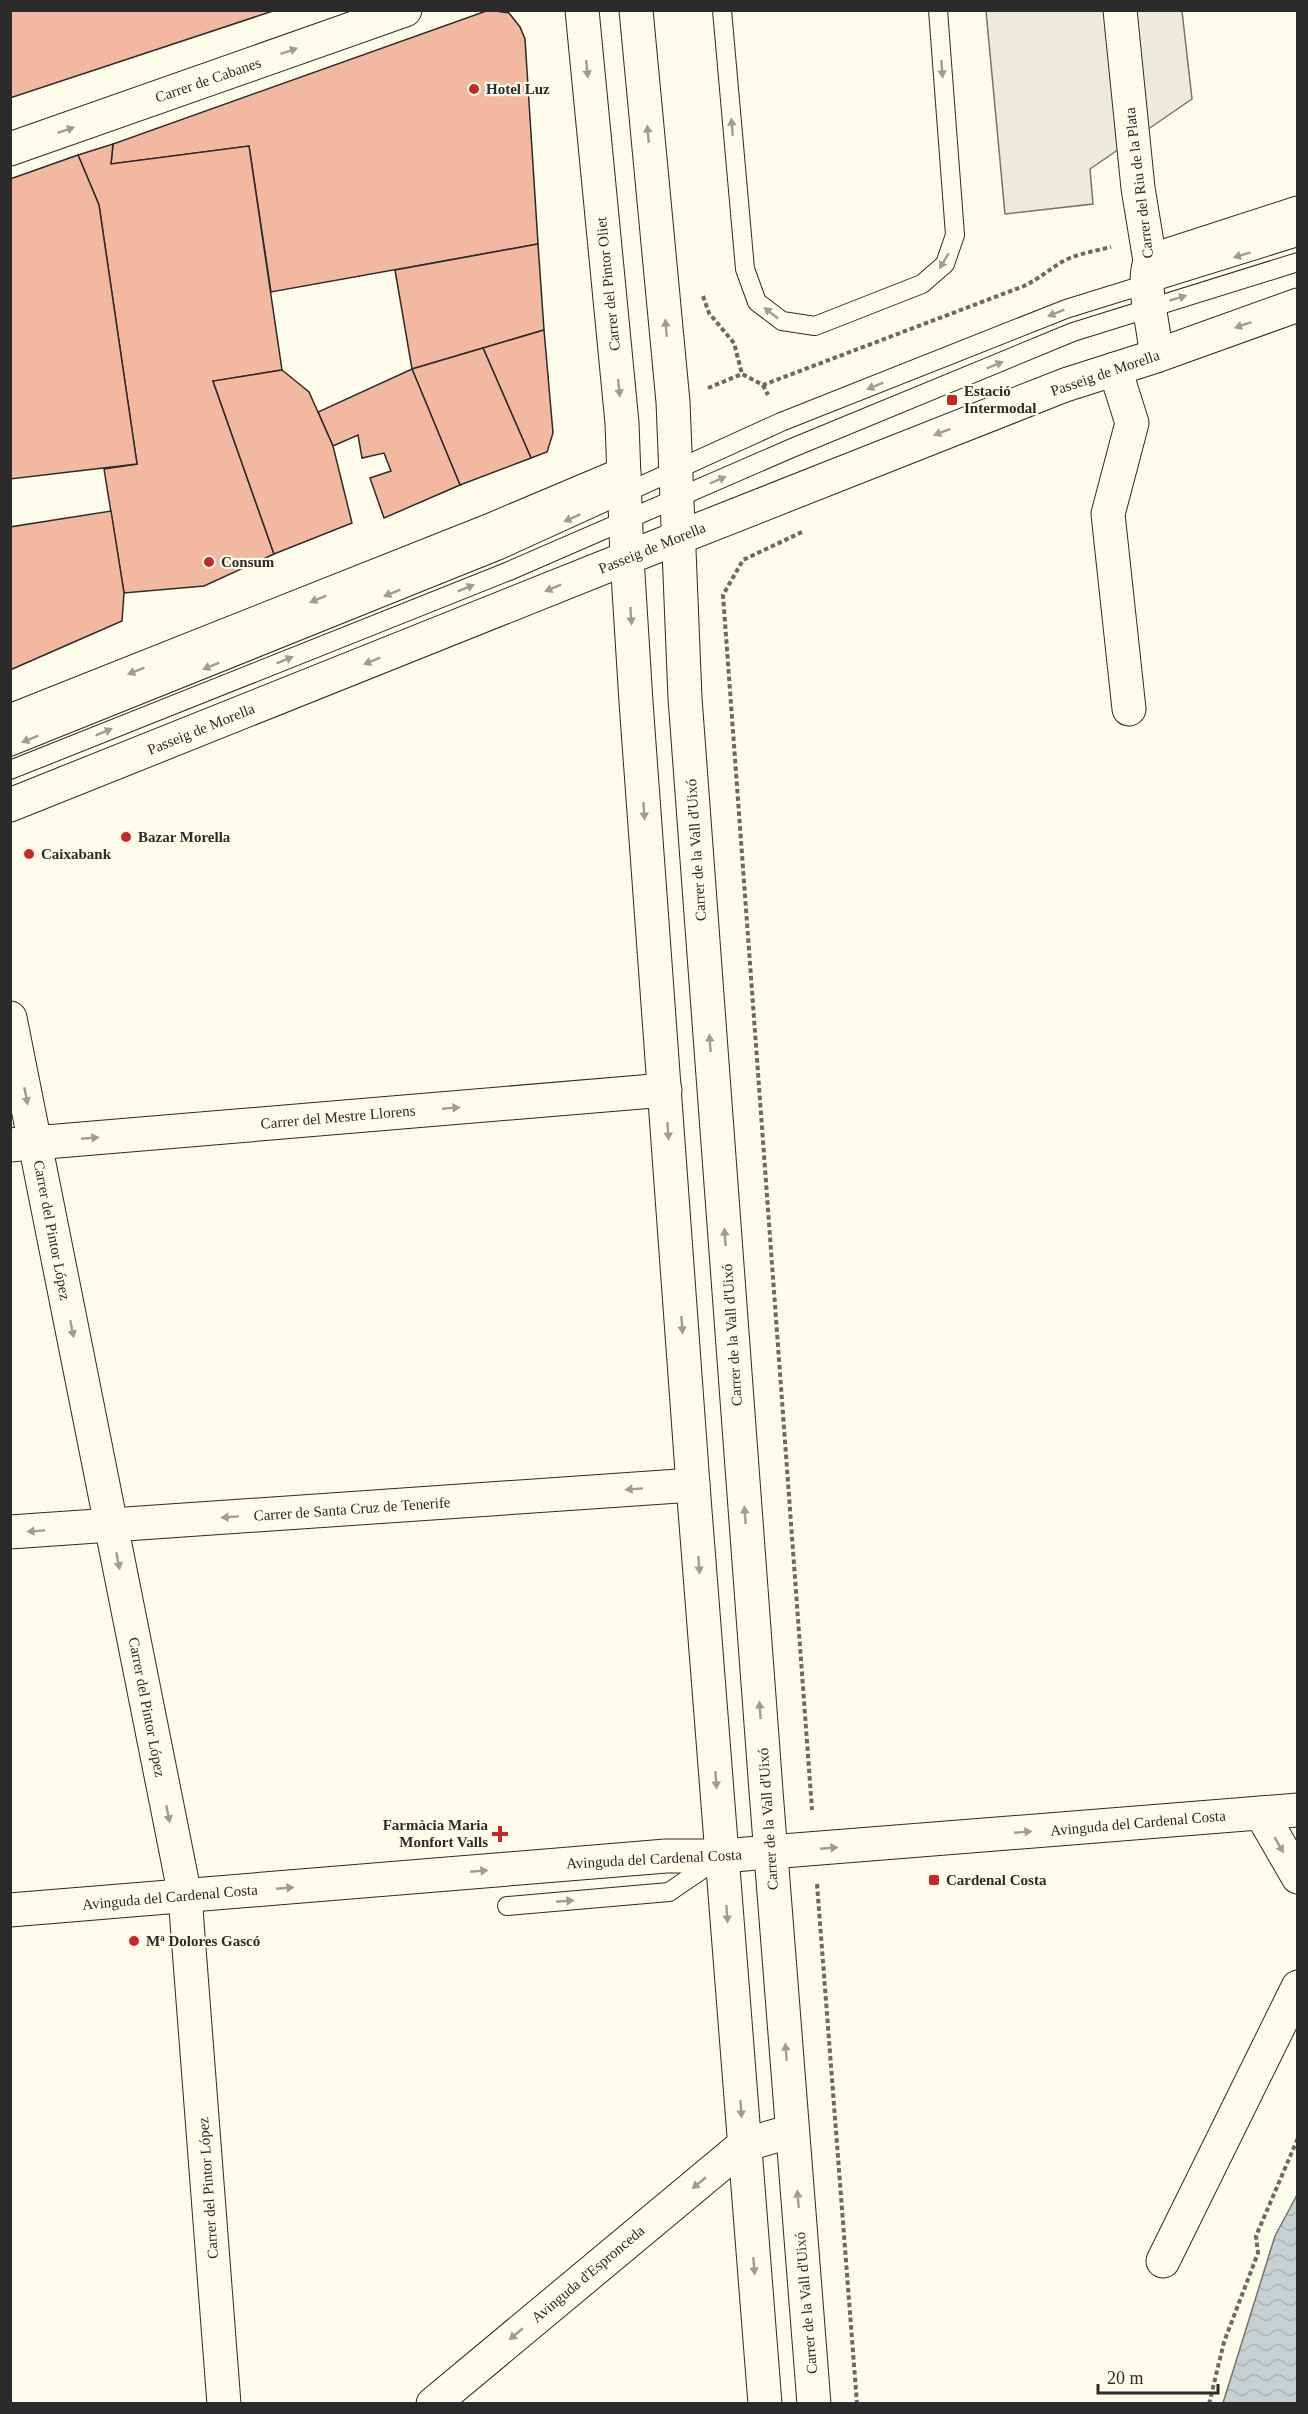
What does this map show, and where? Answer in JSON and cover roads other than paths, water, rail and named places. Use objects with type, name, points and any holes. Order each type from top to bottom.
[{"type":"street","name":"Carrer de Cabanes","points":[[10,149],[405,10]]},
{"type":"street","name":"Carrer del Pintor Oliet","points":[[582,10],[622,423],[627,558]]},
{"type":"street","points":[[636,10],[673,402],[679,537]]},
{"type":"street","name":"Carrer del Riu de la Plata","points":[[1120,10],[1156,356]]},
{"type":"street","points":[[1149,284],[1298,213]]},
{"type":"street","name":"Passeig de Morella","points":[[10,805],[807,485],[1065,385],[1156,356],[1298,305]]},
{"type":"street","points":[[1115,369],[1132,423],[1108,514],[1129,709]]},
{"type":"street","points":[[10,722],[491,530],[625,496]]},
{"type":"street","name":"Carrer de la Vall d'Uixó","points":[[679,537],[685,710],[770,1852],[814,2403]]},
{"type":"street","points":[[627,558],[693,1485],[765,2403]]},
{"type":"street","name":"Carrer del Pintor López","points":[[10,1018],[23,1144],[111,1526],[185,1896],[224,2403]]},
{"type":"street","name":"Carrer del Mestre Llorens","points":[[23,1144],[665,1090]]},
{"type":"street","name":"Carrer de Santa Cruz de Tenerife","points":[[10,1532],[693,1485]]},
{"type":"street","name":"Avinguda del Cardenal Costa","points":[[10,1911],[666,1856],[722,1856],[1298,1810]]},
{"type":"street","points":[[1261,1813],[1298,1877]]},
{"type":"street","points":[[1162,2261],[1298,1987]]},
{"type":"street","points":[[744,2145],[792,2131]]},
{"type":"street","name":"Avinguda d'Espronceda","points":[[433,2403],[744,2145]]},
{"type":"lane","points":[[722,10],[745,269],[757,302],[782,321],[815,326],[922,284],[945,264],[955,236],[938,10]]},
{"type":"lane","points":[[10,770],[509,571],[625,496],[677,484],[782,422],[1066,309],[1298,237]]},
{"type":"lane","points":[[10,747],[500,550],[625,496],[677,484],[1073,332],[1149,284],[1298,262]]},
{"type":"lane","points":[[507,1906],[669,1892],[722,1856]]},
{"type":"water","points":[[1297,2195],[1297,2403],[1223,2403],[1275,2236]]},
{"type":"place","name":"Hotel Luz","points":[[474,89]]},
{"type":"place","name":"Estació Intermodal","points":[[952,400]]},
{"type":"place","name":"Consum","points":[[209,562]]},
{"type":"place","name":"Bazar Morella","points":[[126,837]]},
{"type":"place","name":"Caixabank","points":[[29,854]]},
{"type":"place","name":"Farmàcia Maria Monfort Valls","points":[[500,1834]]},
{"type":"place","name":"Cardenal Costa","points":[[934,1880]]},
{"type":"place","name":"Mª Dolores Gascó","points":[[134,1941]]}]
